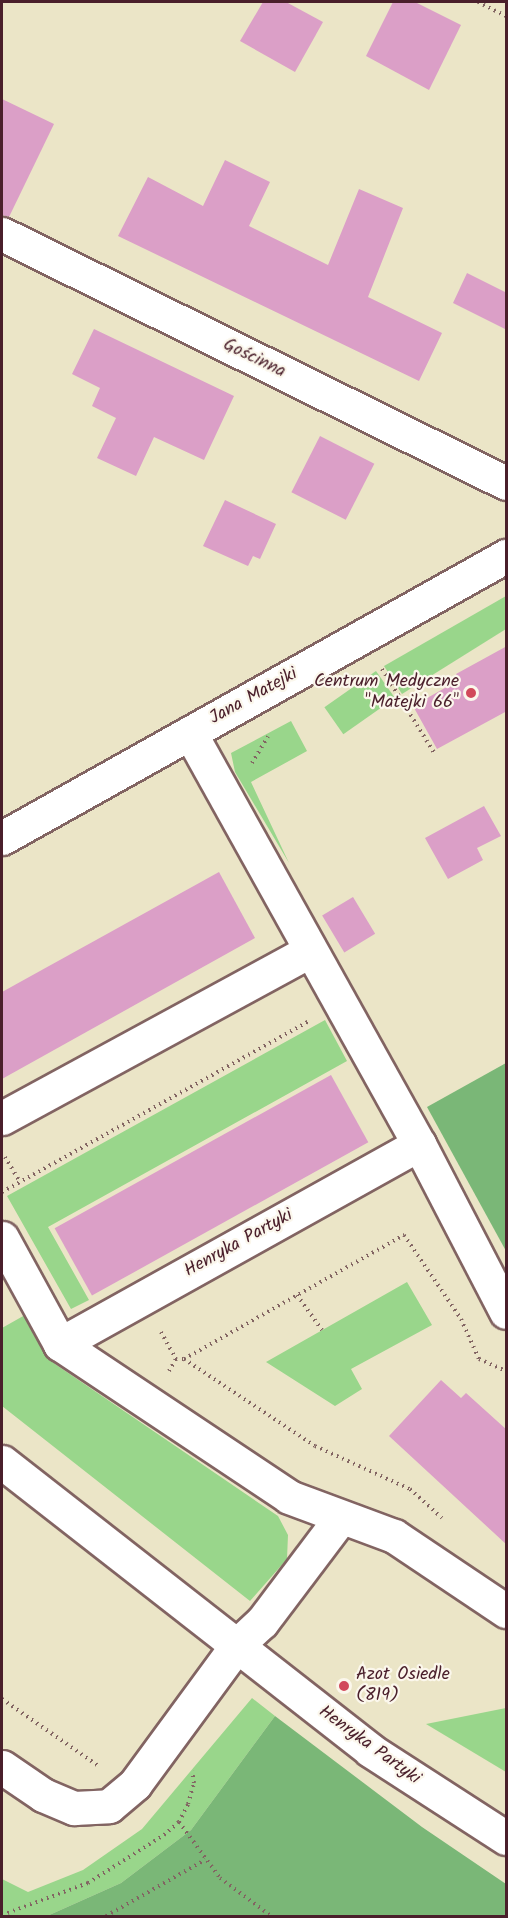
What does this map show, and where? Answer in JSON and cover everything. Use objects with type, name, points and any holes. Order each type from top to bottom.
[{"type":"street","name":"Gościnna","points":[[2,234],[507,483]]},
{"type":"street","name":"Jana Matejki","points":[[2,838],[507,556]]},
{"type":"street","points":[[190,733],[419,1144],[507,1312]]},
{"type":"street","points":[[2,1118],[310,951]]},
{"type":"street","name":"Henryka Partyki","points":[[60,1344],[419,1144]]},
{"type":"street","points":[[2,1238],[60,1344],[290,1497],[394,1536],[507,1611]]},
{"type":"street","name":"Henryka Partyki","points":[[2,1462],[370,1750],[507,1838]]},
{"type":"street","points":[[2,1767],[43,1795],[74,1808],[109,1806],[135,1784],[237,1645],[262,1622],[341,1517]]},
{"type":"path","points":[[478,2],[507,16]]},
{"type":"path","points":[[377,661],[435,754]]},
{"type":"path","points":[[2,1192],[312,1020]]},
{"type":"path","points":[[2,1151],[20,1182]]},
{"type":"path","points":[[445,1521],[410,1490],[315,1446],[184,1359],[404,1235],[461,1319],[479,1359],[507,1371]]},
{"type":"path","points":[[297,1295],[322,1330]]},
{"type":"path","points":[[2,1699],[107,1771]]},
{"type":"path","points":[[179,1822],[220,1878],[271,1917]]},
{"type":"path","points":[[106,1917],[205,1860]]},
{"type":"green space","points":[[506,596],[506,629],[402,694],[384,666]]},
{"type":"green space","points":[[376,671],[395,698],[343,734],[324,707]]},
{"type":"green space","points":[[291,721],[307,751],[251,782],[289,863],[235,772],[231,753]]},
{"type":"green space","points":[[325,1020],[347,1061],[48,1227],[89,1300],[71,1309],[7,1196]]},
{"type":"green space","points":[[506,1063],[506,1251],[427,1107]]},
{"type":"green space","points":[[407,1282],[432,1325],[351,1369],[362,1389],[335,1406],[266,1362]]},
{"type":"green space","points":[[25,1315],[55,1364],[278,1516],[288,1535],[287,1559],[250,1601],[2,1406],[2,1328]]},
{"type":"green space","points":[[252,1698],[275,1716],[191,1830],[121,1883],[47,1916],[2,1916],[2,1879],[28,1892],[83,1870],[142,1829]]},
{"type":"green space","points":[[506,1708],[506,1772],[426,1724]]},
{"type":"green space","points":[[275,1716],[422,1827],[506,1884],[506,1916],[47,1916],[121,1883],[191,1830]]},
{"type":"building","points":[[263,2],[286,2],[323,22],[295,72],[240,41]]},
{"type":"building","points":[[393,2],[415,2],[461,25],[429,90],[366,56]]},
{"type":"building","points":[[2,99],[54,124],[9,217],[2,215]]},
{"type":"building","points":[[225,160],[270,182],[249,226],[328,265],[359,189],[403,208],[368,297],[442,333],[419,381],[118,236],[148,177],[203,206]]},
{"type":"building","points":[[467,273],[507,293],[507,330],[453,303]]},
{"type":"building","points":[[94,329],[234,396],[204,460],[154,437],[136,476],[97,458],[116,418],[92,406],[100,388],[72,374]]},
{"type":"building","points":[[320,436],[374,464],[346,520],[291,492]]},
{"type":"building","points":[[225,500],[276,524],[260,559],[253,556],[248,566],[203,546]]},
{"type":"building","name":"Centrum Medyczne \"Matejki 66\"","points":[[507,646],[507,711],[437,749],[413,706],[459,680],[456,674]]},
{"type":"building","points":[[484,806],[501,836],[477,848],[483,860],[448,879],[425,838]]},
{"type":"building","points":[[219,872],[255,938],[2,1079],[2,992]]},
{"type":"building","points":[[353,897],[375,934],[344,952],[322,916]]},
{"type":"building","points":[[331,1075],[368,1142],[92,1296],[55,1228]]},
{"type":"building","points":[[441,1380],[461,1398],[466,1393],[507,1430],[507,1545],[389,1436]]},
{"type":"place","name":"Centrum Medyczne \"Matejki 66\"","points":[[471,693]]},
{"type":"place","name":"Azot Osiedle (819)","points":[[344,1686]]}]
